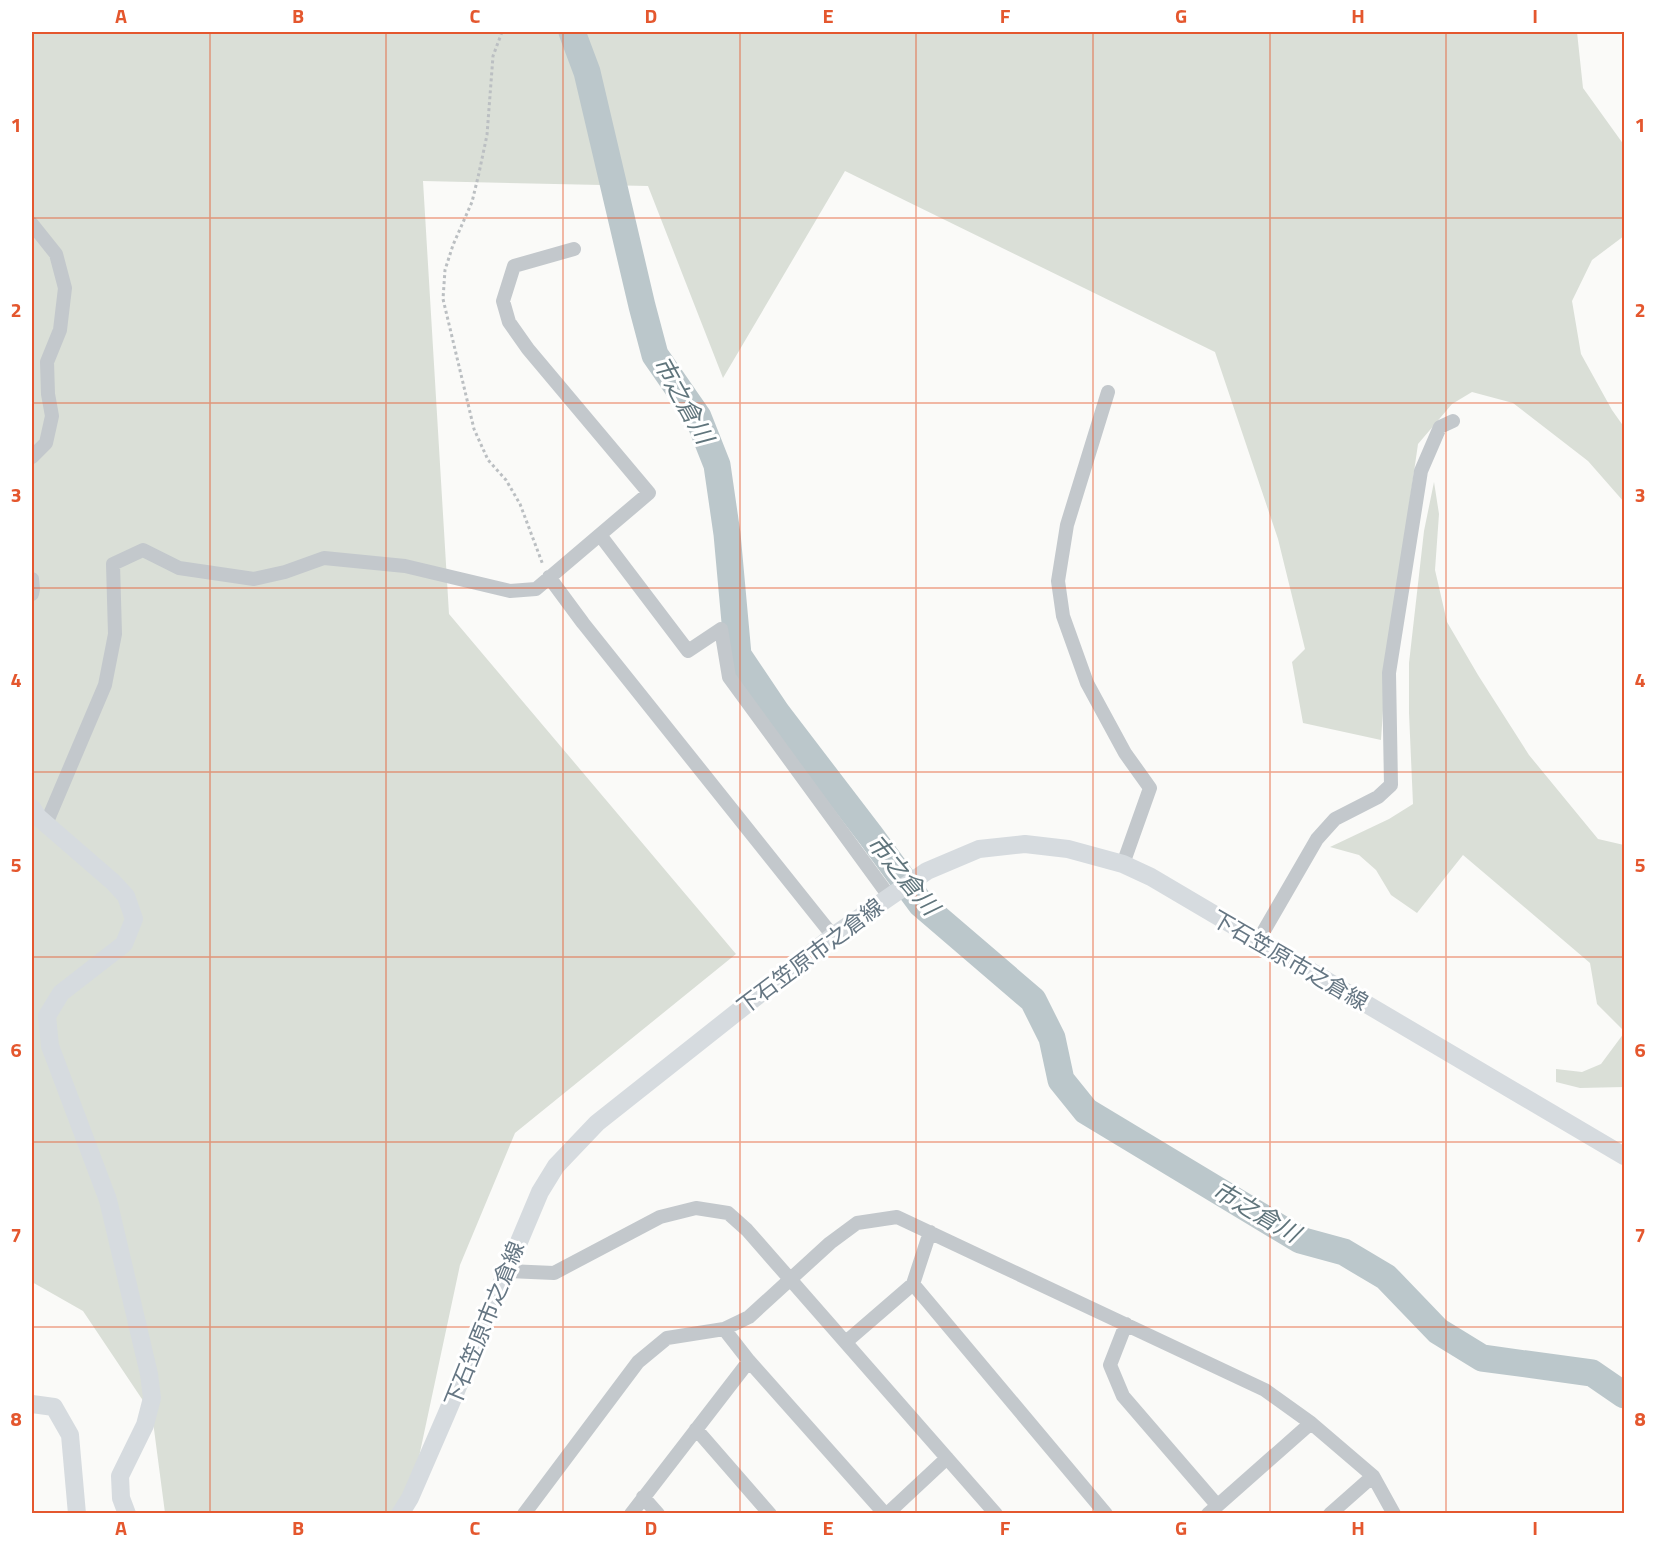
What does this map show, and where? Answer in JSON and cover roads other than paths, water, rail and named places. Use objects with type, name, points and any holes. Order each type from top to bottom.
[{"type":"main road","points":[[32,808],[46,824],[126,896],[134,919],[124,944],[61,993],[46,1016],[50,1046],[108,1200],[149,1374],[152,1398],[145,1425],[120,1476],[121,1498],[127,1514]]},
{"type":"main road","name":"下石笠原市之倉線","points":[[400,1514],[415,1488],[540,1192],[556,1167],[597,1123],[833,936],[927,871],[979,849],[1025,844],[1068,849],[1122,864],[1151,877],[1624,1156]]},
{"type":"main road","points":[[32,1404],[54,1407],[70,1435],[77,1514]]},
{"type":"street","points":[[32,224],[56,254],[65,288],[60,330],[47,362],[48,394],[52,416],[45,443],[32,457]]},
{"type":"street","points":[[46,824],[105,685],[115,634],[113,564],[143,550],[179,568],[254,579],[285,572],[324,558],[405,566],[510,591],[536,589],[649,494],[528,349],[509,322],[503,301],[514,266],[574,249]]},
{"type":"street","points":[[1108,392],[1067,525],[1058,581],[1063,616],[1087,683],[1125,753],[1150,788],[1122,864]]},
{"type":"street","points":[[1258,941],[1317,839],[1335,819],[1378,797],[1391,785],[1389,673],[1421,471],[1440,427],[1453,421]]},
{"type":"street","points":[[600,535],[688,651],[721,629],[729,677],[889,896]]},
{"type":"street","points":[[549,578],[833,936]]},
{"type":"street","points":[[32,579],[32,594]]},
{"type":"street","points":[[506,1271],[554,1273],[660,1217],[696,1208],[728,1214],[747,1230],[847,1341],[996,1514]]},
{"type":"street","points":[[524,1514],[638,1362],[667,1338],[724,1329],[749,1317],[830,1243],[857,1223],[897,1217],[1265,1390],[1311,1424],[1373,1476],[1394,1514]]},
{"type":"street","points":[[847,1341],[913,1284],[930,1232]]},
{"type":"street","points":[[913,1284],[1106,1514]]},
{"type":"street","points":[[1126,1324],[1110,1365],[1123,1396],[1212,1509],[1311,1424]]},
{"type":"street","points":[[724,1329],[749,1361],[886,1514],[947,1458]]},
{"type":"street","points":[[631,1514],[749,1361]]},
{"type":"street","points":[[696,1429],[770,1514]]},
{"type":"street","points":[[1330,1514],[1373,1476]]},
{"type":"street","points":[[643,1497],[658,1514]]},
{"type":"waterway","name":"市之倉川","points":[[572,32],[587,72],[655,355],[698,417],[717,465],[727,534],[738,655],[777,713],[921,904],[1033,1000],[1052,1038],[1061,1080],[1086,1111],[1300,1240],[1344,1252],[1386,1277],[1438,1331],[1482,1358],[1592,1373],[1624,1395]]}]
